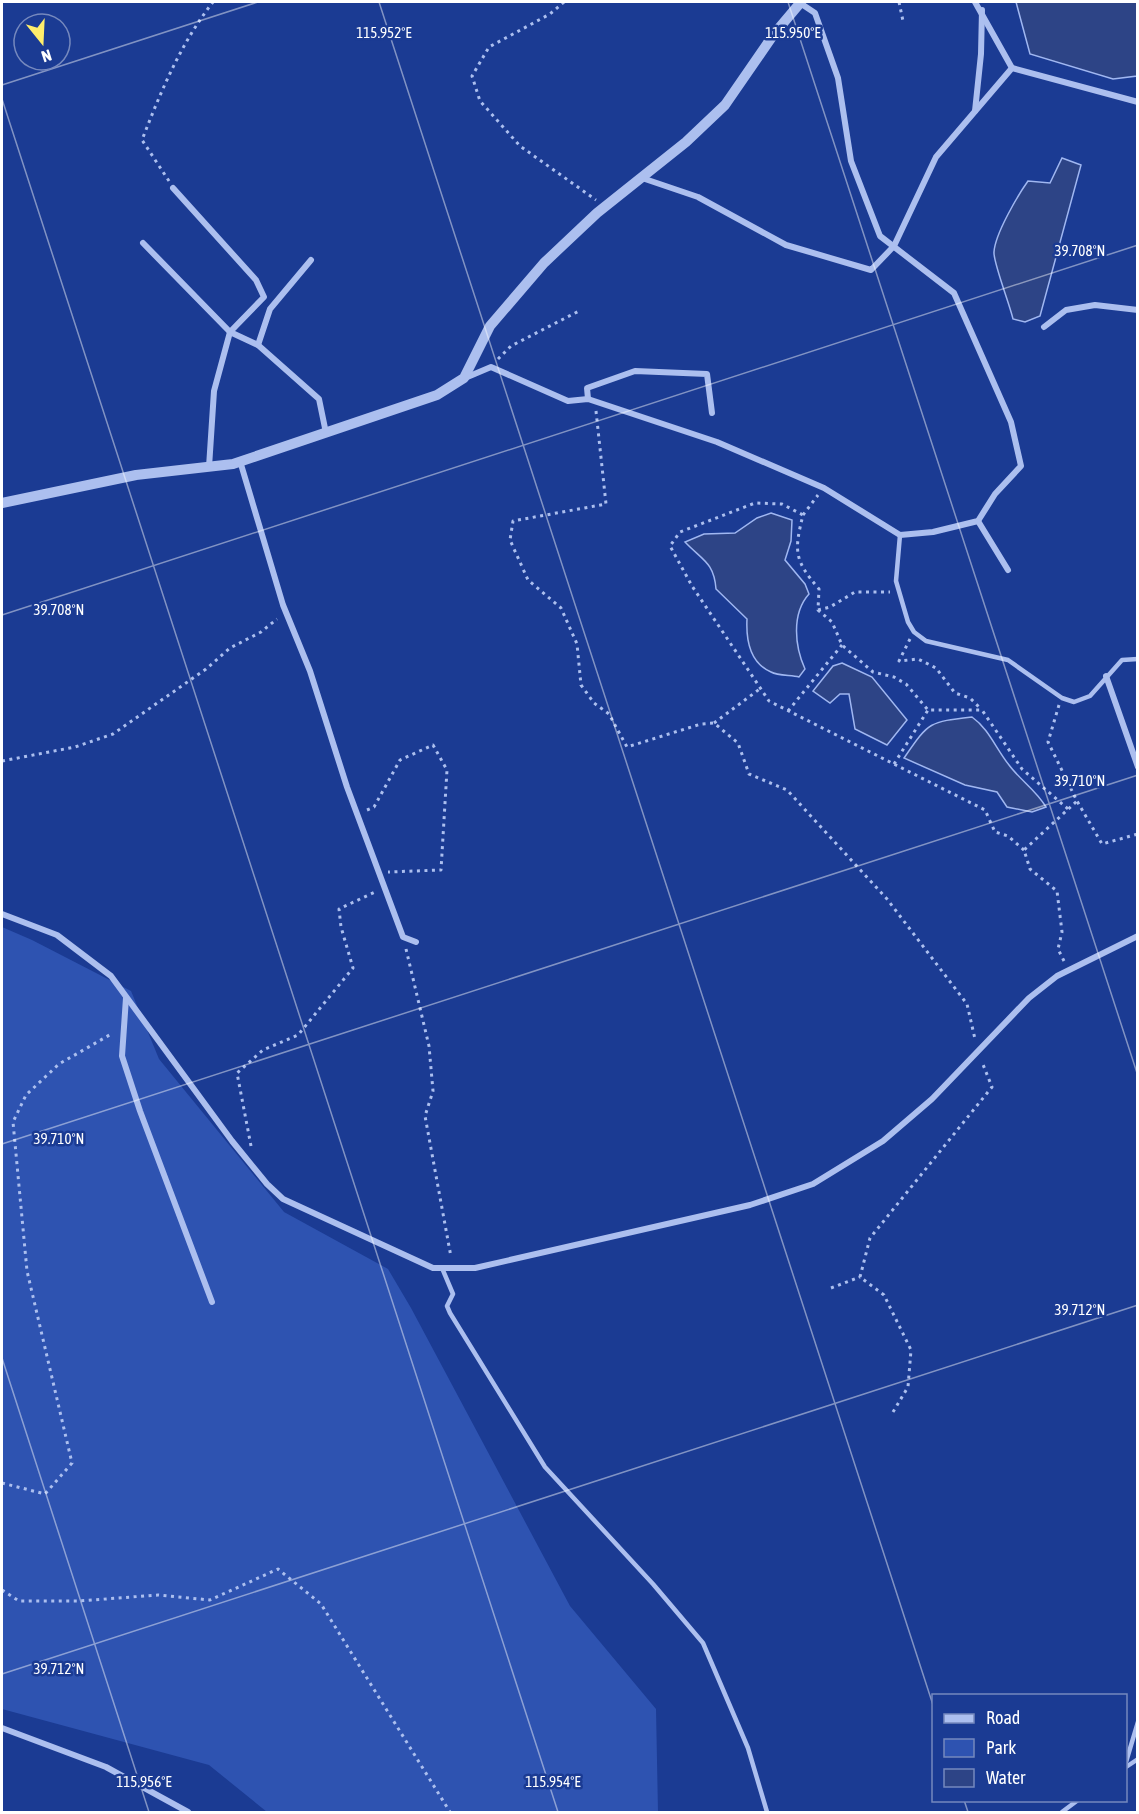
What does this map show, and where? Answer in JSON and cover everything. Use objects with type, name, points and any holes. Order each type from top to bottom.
[{"type":"street","points":[[2,503],[136,475],[240,461],[437,395],[464,378],[491,367],[568,401],[588,399],[717,442],[824,488],[900,535],[933,532],[978,522],[995,494],[1021,466],[1011,422],[954,293],[880,236],[850,161],[838,78],[815,13],[800,2],[774,34],[725,105],[686,142],[605,206],[544,263],[490,326],[464,378]]},
{"type":"street","points":[[975,2],[982,10],[995,40],[1012,68],[1137,102]]},
{"type":"street","points":[[975,111],[981,54],[982,10]]},
{"type":"street","points":[[641,178],[698,197],[786,245],[871,270],[894,246],[936,157],[1012,68]]},
{"type":"street","points":[[173,188],[256,280],[264,297],[230,332],[214,391],[209,466]]},
{"type":"street","points":[[143,243],[230,332],[258,345],[320,399],[326,433]]},
{"type":"street","points":[[258,345],[270,309],[311,260]]},
{"type":"street","points":[[1044,327],[1066,310],[1095,305],[1137,310]]},
{"type":"street","points":[[588,399],[587,388],[635,371],[706,374],[712,413]]},
{"type":"street","points":[[240,461],[286,612],[310,671],[384,887],[403,937],[416,942]]},
{"type":"street","points":[[978,522],[1008,570]]},
{"type":"street","points":[[1106,676],[1137,767]]},
{"type":"street","points":[[2,914],[57,935],[111,976],[255,1169],[283,1199],[433,1268],[475,1268],[750,1205],[813,1184],[883,1141],[932,1099],[1029,998],[1068,971],[1137,936]]},
{"type":"street","points":[[126,998],[122,1056],[140,1112],[212,1302]]},
{"type":"street","points":[[2,1728],[106,1767],[188,1812]]},
{"type":"lane","points":[[900,535],[896,572],[899,592],[914,632],[933,644],[1008,660],[1062,698],[1074,702],[1085,700],[1122,660],[1137,659]]},
{"type":"lane","points":[[442,1268],[453,1294],[447,1306],[450,1313],[538,1459],[653,1584],[703,1644],[748,1748],[767,1812]]},
{"type":"lane","points":[[1127,1755],[1137,1722]]},
{"type":"lane","points":[[1062,1812],[1075,1802]]},
{"type":"path","points":[[173,188],[142,140],[162,90],[195,24],[213,2]]},
{"type":"path","points":[[564,2],[550,14],[489,46],[472,76],[480,101],[520,146],[605,206]]},
{"type":"path","points":[[899,2],[903,21]]},
{"type":"path","points":[[491,367],[511,346],[579,311]]},
{"type":"path","points":[[595,401],[606,504],[513,521],[510,540],[528,580],[561,608],[577,644],[581,685],[594,703],[609,714],[627,747],[701,724],[714,723],[760,688]]},
{"type":"path","points":[[818,610],[819,589],[802,568],[796,543],[803,515],[824,488]]},
{"type":"path","points":[[803,515],[782,504],[755,502],[680,532],[670,546],[692,586],[769,701],[985,810],[995,832],[1008,836],[1024,850],[1029,869],[1057,891],[1062,932],[1058,949],[1068,971]]},
{"type":"path","points":[[818,610],[830,607],[855,592],[899,592]]},
{"type":"path","points":[[818,610],[832,622],[842,645],[873,672],[894,677],[906,684],[928,710],[982,710]]},
{"type":"path","points":[[2,761],[75,747],[113,734],[206,669],[230,648],[261,632],[286,612]]},
{"type":"path","points":[[914,632],[899,661],[918,659],[936,668],[955,693],[970,698],[982,710],[1022,769],[1068,809]]},
{"type":"path","points":[[788,711],[842,645]]},
{"type":"path","points":[[1062,698],[1048,742],[1077,801],[1102,844],[1137,834]]},
{"type":"path","points":[[894,764],[928,710]]},
{"type":"path","points":[[714,723],[738,743],[749,774],[787,790],[887,899],[967,1004],[977,1052],[992,1087],[870,1238],[860,1277]]},
{"type":"path","points":[[357,813],[374,807],[400,760],[433,746],[447,770],[441,870],[379,873]]},
{"type":"path","points":[[1024,850],[1077,801]]},
{"type":"path","points":[[255,1169],[237,1073],[263,1050],[298,1035],[354,968],[341,927],[339,909],[384,887]]},
{"type":"path","points":[[403,937],[429,1046],[433,1091],[425,1116],[452,1268]]},
{"type":"path","points":[[2,1484],[45,1494],[72,1462],[27,1270],[13,1122],[26,1095],[59,1064],[112,1034],[116,1025]]},
{"type":"path","points":[[831,1288],[860,1277]]},
{"type":"path","points":[[860,1277],[884,1295],[911,1350],[908,1387],[893,1412]]},
{"type":"path","points":[[2,1590],[19,1601],[79,1601],[158,1595],[210,1600],[278,1569],[321,1604],[450,1812]]},
{"type":"green space","points":[[2,927],[131,991],[159,1059],[284,1212],[388,1269],[570,1606],[656,1709],[658,1812],[267,1812],[209,1765],[2,1709]]},
{"type":"water","points":[[1016,2],[1137,2],[1137,76],[1113,79],[1030,54]]},
{"type":"water","points":[[1062,158],[1081,165],[1040,316],[1025,322],[1013,319],[994,257],[995,244],[1008,215],[1028,181],[1050,183]]},
{"type":"water","points":[[771,513],[792,520],[791,541],[785,560],[805,584],[809,594],[799,611],[797,621],[797,641],[805,669],[799,677],[774,673],[758,663],[751,650],[747,634],[747,619],[716,589],[710,567],[685,542],[704,534],[735,533],[757,518]]},
{"type":"water","points":[[842,663],[872,677],[907,720],[887,745],[855,729],[849,694],[840,694],[830,703],[813,691],[833,666]]},
{"type":"water","points":[[972,717],[988,733],[1009,765],[1038,795],[1046,807],[1032,812],[1007,807],[997,792],[965,785],[904,758],[919,737],[931,726],[946,720]]}]
